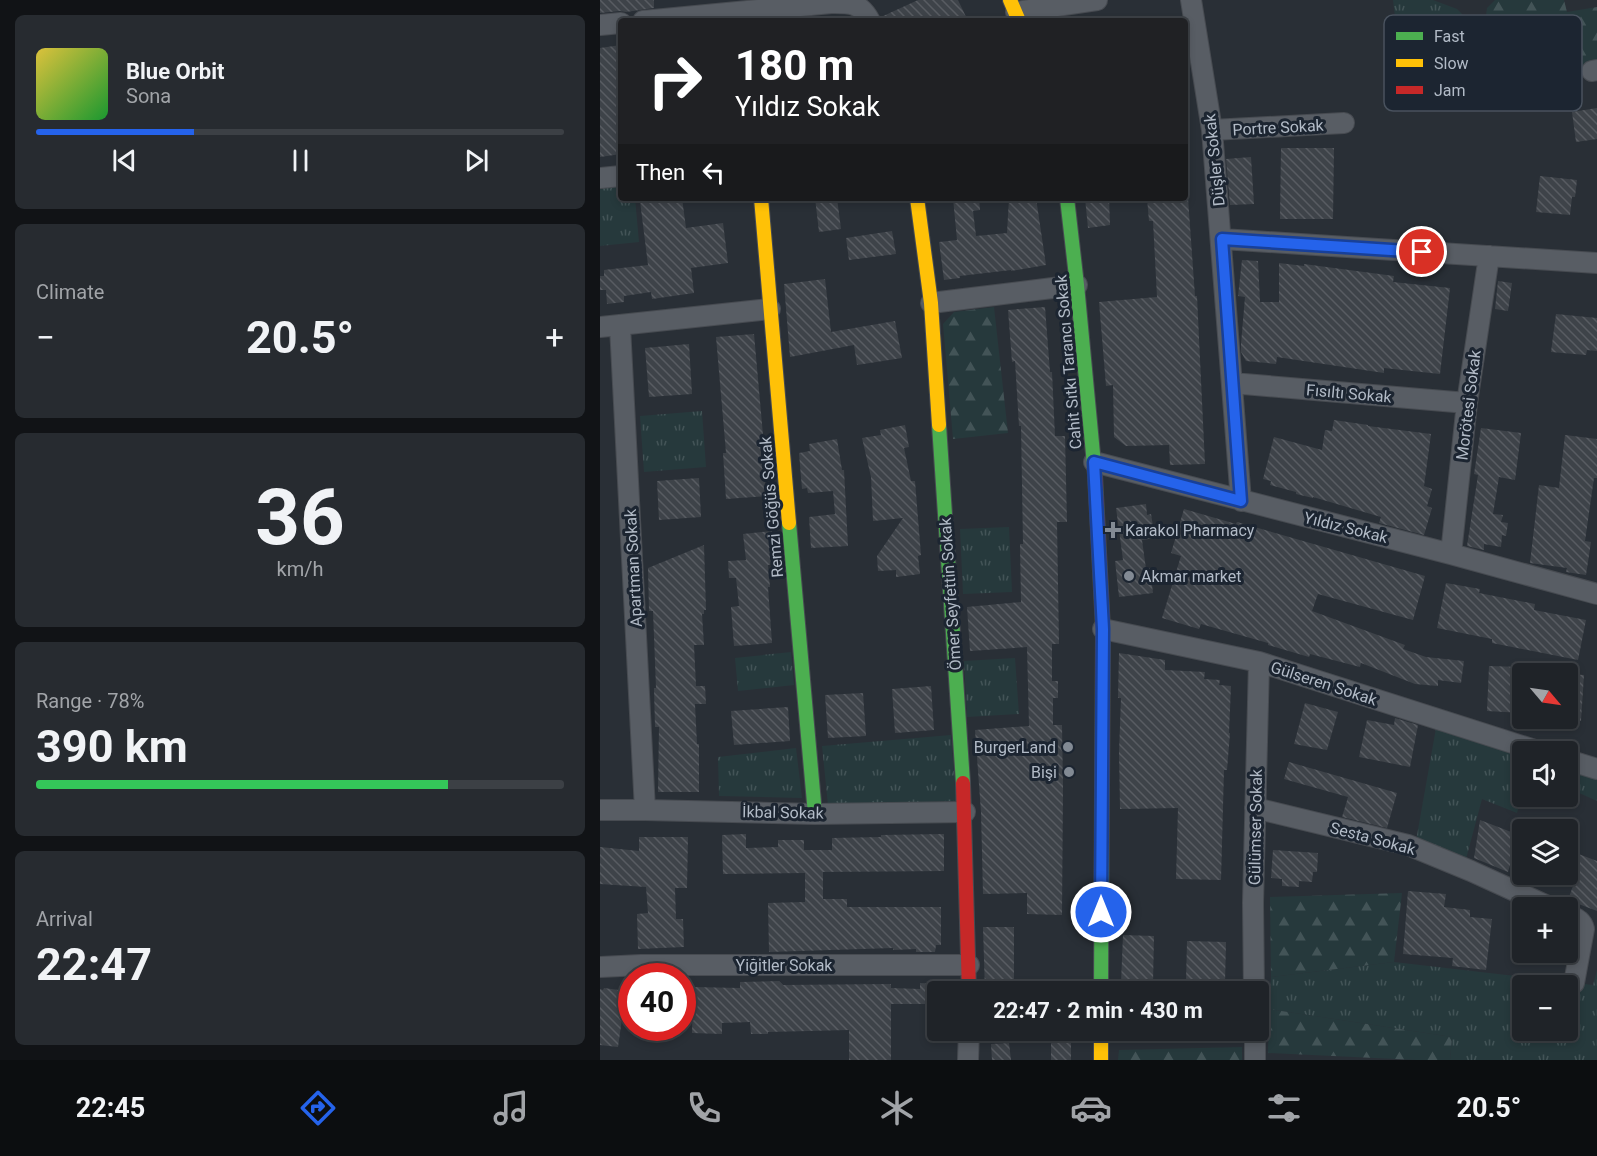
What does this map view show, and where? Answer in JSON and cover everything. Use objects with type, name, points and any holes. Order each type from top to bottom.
[{"type":"street","points":[[1015,11],[1097,0]]},
{"type":"street","name":"Düşler Sokak","points":[[1191,0],[1212,130],[1241,501]]},
{"type":"street","points":[[674,18],[831,3],[850,3],[867,16]]},
{"type":"street","points":[[600,25],[618,23]]},
{"type":"street","name":"Portre Sokak","points":[[1212,130],[1344,123]]},
{"type":"street","points":[[600,178],[618,176]]},
{"type":"street","name":"Remzi Göğüs Sokak","points":[[761,201],[815,814]]},
{"type":"street","name":"Ömer Seyfettin Sokak","points":[[916,201],[931,303],[965,812],[969,981]]},
{"type":"street","name":"Cahit Sıtkı Tarancı Sokak","points":[[1067,201],[1094,462],[1103,629],[1101,981]]},
{"type":"street","points":[[1222,239],[1597,263]]},
{"type":"street","name":"Morötesi Sokak","points":[[1451,554],[1467,403],[1489,256]]},
{"type":"street","points":[[931,303],[1077,285]]},
{"type":"street","points":[[600,327],[770,309]]},
{"type":"street","name":"Apartman Sokak","points":[[620,326],[645,810]]},
{"type":"street","name":"Fısıltı Sokak","points":[[1232,383],[1467,403]]},
{"type":"street","name":"Yıldız Sokak","points":[[1094,462],[1597,594]]},
{"type":"street","name":"Gülseren Sokak","points":[[1103,629],[1259,662],[1512,743]]},
{"type":"street","name":"Gülümser Sokak","points":[[1254,981],[1253,903],[1259,662]]},
{"type":"street","points":[[1578,762],[1597,766]]},
{"type":"street","name":"Sesta Sokak","points":[[1255,808],[1408,845],[1528,897]]},
{"type":"street","name":"İkbal Sokak","points":[[600,810],[815,814],[965,812]]},
{"type":"street","points":[[1578,920],[1583,924],[1584,929],[1578,961]]},
{"type":"street","name":"Yiğitler Sokak","points":[[600,968],[641,965],[969,965]]},
{"type":"street","points":[[968,1060],[969,1041]]},
{"type":"street","points":[[1101,1041],[1101,1060]]},
{"type":"street","points":[[1255,1041],[1255,1060]]},
{"type":"green space","points":[[1393,0],[1433,0],[1457,9],[1462,15],[1395,15]]},
{"type":"green space","points":[[1495,0],[1564,0],[1567,12],[1597,7],[1597,68],[1582,70],[1582,15],[1486,15],[1487,8]]},
{"type":"green space","points":[[618,186],[618,201],[635,201],[639,242],[600,246],[600,188]]},
{"type":"green space","points":[[994,307],[1008,433],[953,439],[943,324],[954,312]]},
{"type":"green space","points":[[702,411],[706,467],[644,472],[640,416]]},
{"type":"green space","points":[[1009,527],[1012,592],[963,594],[960,529]]},
{"type":"green space","points":[[791,652],[794,685],[738,691],[735,658]]},
{"type":"green space","points":[[1015,658],[1019,714],[967,717],[964,661]]},
{"type":"green space","points":[[1436,728],[1512,750],[1512,807],[1519,807],[1517,813],[1482,799],[1466,859],[1416,841]]},
{"type":"green space","points":[[951,735],[956,801],[828,805],[822,746]]},
{"type":"green space","points":[[796,748],[802,798],[719,796],[718,757]]},
{"type":"green space","points":[[1578,769],[1597,774],[1597,801],[1578,792]]},
{"type":"green space","points":[[1402,893],[1394,962],[1271,977],[1270,897]]},
{"type":"green space","points":[[1394,962],[1512,976],[1512,1041],[1578,1041],[1578,983],[1593,985],[1597,970],[1597,1060],[1450,1060],[1452,1037],[1269,1009],[1271,977]]},
{"type":"green space","points":[[1269,1009],[1452,1037],[1450,1060],[1268,1053]]},
{"type":"green space","points":[[1242,1047],[1242,1060],[1118,1060],[1119,1050]]},
{"type":"building","points":[[600,0],[654,0],[654,8],[600,13]]},
{"type":"building","points":[[918,0],[958,0],[967,18],[881,18]]},
{"type":"building","points":[[618,45],[618,154],[600,157],[600,48]]},
{"type":"building","points":[[1597,108],[1597,139],[1576,142],[1572,112]]},
{"type":"building","points":[[1281,148],[1334,148],[1333,219],[1280,219]]},
{"type":"building","points":[[1251,157],[1254,204],[1230,205],[1226,159]]},
{"type":"building","points":[[1540,176],[1577,180],[1570,215],[1536,212]]},
{"type":"building","points":[[1188,198],[1195,296],[1197,296],[1205,464],[1170,465],[1169,445],[1126,446],[1114,437],[1113,385],[1106,386],[1099,302],[1157,297],[1153,221],[1149,221],[1147,201],[1188,201]]},
{"type":"building","points":[[640,201],[682,201],[686,228],[723,223],[728,263],[691,268],[694,293],[652,299],[651,292],[624,296],[624,302],[607,304],[606,290],[600,290],[600,276],[604,276],[604,270],[648,265]]},
{"type":"building","points":[[815,201],[837,201],[841,229],[819,232]]},
{"type":"building","points":[[953,201],[979,201],[980,210],[973,211],[976,236],[1007,233],[1009,201],[1036,201],[1046,265],[944,280],[939,242],[957,240]]},
{"type":"building","points":[[1085,201],[1109,201],[1110,225],[1088,228]]},
{"type":"building","points":[[892,231],[896,254],[849,260],[846,238]]},
{"type":"building","points":[[1242,260],[1258,261],[1260,302],[1279,302],[1279,263],[1304,266],[1304,264],[1394,276],[1393,282],[1450,288],[1440,374],[1384,368],[1384,373],[1277,357],[1276,364],[1246,361],[1241,352],[1245,297],[1238,296]]},
{"type":"building","points":[[825,279],[831,332],[895,321],[902,358],[857,365],[854,345],[790,357],[784,284]]},
{"type":"building","points":[[1498,281],[1512,283],[1508,311],[1495,309]]},
{"type":"building","points":[[1045,307],[1050,372],[1052,372],[1055,436],[1065,436],[1067,522],[1057,522],[1059,644],[1052,644],[1052,681],[1058,681],[1058,698],[1053,698],[1053,725],[1062,725],[1062,915],[1027,914],[1027,893],[983,894],[981,812],[975,730],[1029,726],[1027,647],[970,651],[967,607],[1021,602],[1020,544],[1023,544],[1021,426],[1019,426],[1015,361],[1012,362],[1008,310]]},
{"type":"building","points":[[1556,314],[1597,318],[1597,351],[1587,350],[1586,355],[1551,352]]},
{"type":"building","points":[[754,334],[766,496],[726,499],[723,453],[726,453],[716,337]]},
{"type":"building","points":[[689,344],[692,394],[649,397],[645,348]]},
{"type":"building","points":[[1334,420],[1431,434],[1424,486],[1432,489],[1427,506],[1432,508],[1424,535],[1379,523],[1381,517],[1296,494],[1296,492],[1270,485],[1271,481],[1263,479],[1274,437],[1322,450],[1325,430],[1332,431]]},
{"type":"building","points":[[905,425],[909,447],[904,448],[911,481],[915,481],[921,555],[918,556],[920,574],[896,577],[896,570],[878,571],[877,556],[903,518],[873,521],[871,477],[862,438],[881,435],[880,430]]},
{"type":"building","points":[[1481,428],[1521,433],[1515,480],[1499,477],[1493,514],[1503,515],[1501,522],[1508,523],[1506,536],[1502,535],[1501,547],[1484,544],[1484,550],[1467,546],[1478,475],[1474,474]]},
{"type":"building","points":[[1565,435],[1597,439],[1597,478],[1594,478],[1585,541],[1591,542],[1586,575],[1566,572],[1567,568],[1530,563],[1539,485],[1559,488]]},
{"type":"building","points":[[837,439],[842,470],[844,470],[848,546],[811,548],[809,517],[835,514],[833,491],[808,493],[807,488],[802,489],[799,453],[810,451],[809,444]]},
{"type":"building","points":[[699,478],[701,517],[659,520],[657,481]]},
{"type":"building","points":[[1146,504],[1147,515],[1151,514],[1155,538],[1142,540],[1146,569],[1150,568],[1153,593],[1119,597],[1115,561],[1123,560],[1116,508]]},
{"type":"building","points":[[1184,509],[1425,576],[1413,620],[1318,594],[1312,611],[1405,645],[1403,649],[1426,657],[1464,661],[1461,683],[1438,680],[1438,686],[1415,684],[1361,663],[1360,667],[1310,654],[1309,657],[1201,624],[1199,629],[1162,618],[1181,556],[1171,553]]},
{"type":"building","points":[[772,531],[775,564],[768,565],[770,587],[768,587],[772,643],[734,646],[731,607],[739,606],[736,578],[729,578],[728,561],[746,560],[743,534]]},
{"type":"building","points":[[704,545],[706,610],[702,614],[704,645],[694,645],[696,686],[705,686],[706,704],[695,704],[697,744],[699,744],[699,792],[658,792],[659,727],[655,727],[653,611],[649,611],[648,568]]},
{"type":"building","points":[[1446,583],[1480,589],[1479,593],[1535,604],[1534,610],[1586,620],[1578,660],[1492,643],[1492,639],[1437,628]]},
{"type":"building","points":[[1119,653],[1165,660],[1165,670],[1205,672],[1204,679],[1220,680],[1219,685],[1231,686],[1227,770],[1224,770],[1221,880],[1176,879],[1178,808],[1120,809]]},
{"type":"building","points":[[1489,666],[1512,667],[1512,712],[1487,711]]},
{"type":"building","points":[[1578,675],[1584,675],[1581,721],[1578,721]]},
{"type":"building","points":[[931,686],[934,730],[895,733],[892,689]]},
{"type":"building","points":[[863,693],[866,736],[828,738],[825,695]]},
{"type":"building","points":[[1305,703],[1338,712],[1327,750],[1294,744]]},
{"type":"building","points":[[788,707],[790,741],[734,745],[731,711]]},
{"type":"building","points":[[1395,718],[1418,725],[1410,767],[1359,757],[1367,720],[1394,725]]},
{"type":"building","points":[[1289,762],[1397,793],[1387,828],[1342,817],[1348,797],[1284,779]]},
{"type":"building","points":[[1480,820],[1512,832],[1512,859],[1508,872],[1474,858]]},
{"type":"building","points":[[746,834],[746,848],[778,847],[778,840],[804,840],[804,850],[832,850],[832,838],[944,834],[944,871],[823,872],[823,899],[847,899],[847,907],[941,907],[941,945],[936,945],[935,952],[916,952],[916,949],[893,950],[893,948],[769,952],[768,903],[805,902],[805,873],[723,874],[722,835]]},
{"type":"building","points":[[639,837],[688,837],[687,888],[675,888],[676,919],[683,919],[684,947],[638,949],[637,914],[648,913],[646,887],[600,884],[600,847],[639,851]]},
{"type":"building","points":[[1273,850],[1318,853],[1317,872],[1313,872],[1312,882],[1299,881],[1299,887],[1282,886],[1282,879],[1271,878]]},
{"type":"building","points":[[1578,854],[1597,861],[1597,911],[1578,904],[1578,897],[1569,897],[1573,886],[1568,885],[1578,885]]},
{"type":"building","points":[[1408,891],[1446,894],[1444,907],[1470,910],[1470,917],[1492,919],[1486,970],[1452,966],[1453,958],[1403,954]]},
{"type":"building","points":[[983,927],[1014,927],[1014,981],[985,981]]},
{"type":"building","points":[[1123,935],[1154,936],[1153,981],[1121,981]]},
{"type":"building","points":[[1187,941],[1226,942],[1225,981],[1186,981]]},
{"type":"building","points":[[779,981],[783,985],[891,984],[891,988],[920,989],[920,983],[927,983],[927,1004],[891,1004],[891,1060],[849,1060],[849,1030],[751,1034],[750,1022],[722,1023],[722,1034],[696,1033],[696,987],[740,988],[740,982]]},
{"type":"building","points":[[604,988],[618,990],[618,1047],[600,1045],[600,989]]},
{"type":"building","points":[[1051,1041],[1071,1041],[1071,1060],[1051,1060]]},
{"type":"building","points":[[1009,1043],[1011,1060],[992,1060],[991,1044]]},
{"type":"traffic: fast","points":[[1067,201],[1095,475]]},
{"type":"traffic: fast","points":[[939,425],[963,783]]},
{"type":"traffic: fast","points":[[789,523],[815,814]]},
{"type":"traffic: fast","points":[[1101,981],[1102,788]]},
{"type":"traffic: slow","points":[[1010,0],[1018,18]]},
{"type":"traffic: slow","points":[[761,201],[789,523]]},
{"type":"traffic: slow","points":[[917,201],[931,303],[939,425]]},
{"type":"traffic: slow","points":[[1101,1041],[1101,1060]]},
{"type":"traffic: jam","points":[[1095,475],[1103,629],[1102,788]]},
{"type":"traffic: jam","points":[[963,783],[969,981]]},
{"type":"place","name":"Karakol Pharmacy","points":[[1113,530]]},
{"type":"place","name":"Akmar market","points":[[1129,576]]},
{"type":"place","name":"BurgerLand","points":[[1068,747]]},
{"type":"place","name":"Bişi","points":[[1069,772]]},
{"type":"route","points":[[1101,912],[1103,629],[1094,462],[1241,501],[1222,239],[1422,252]]}]
